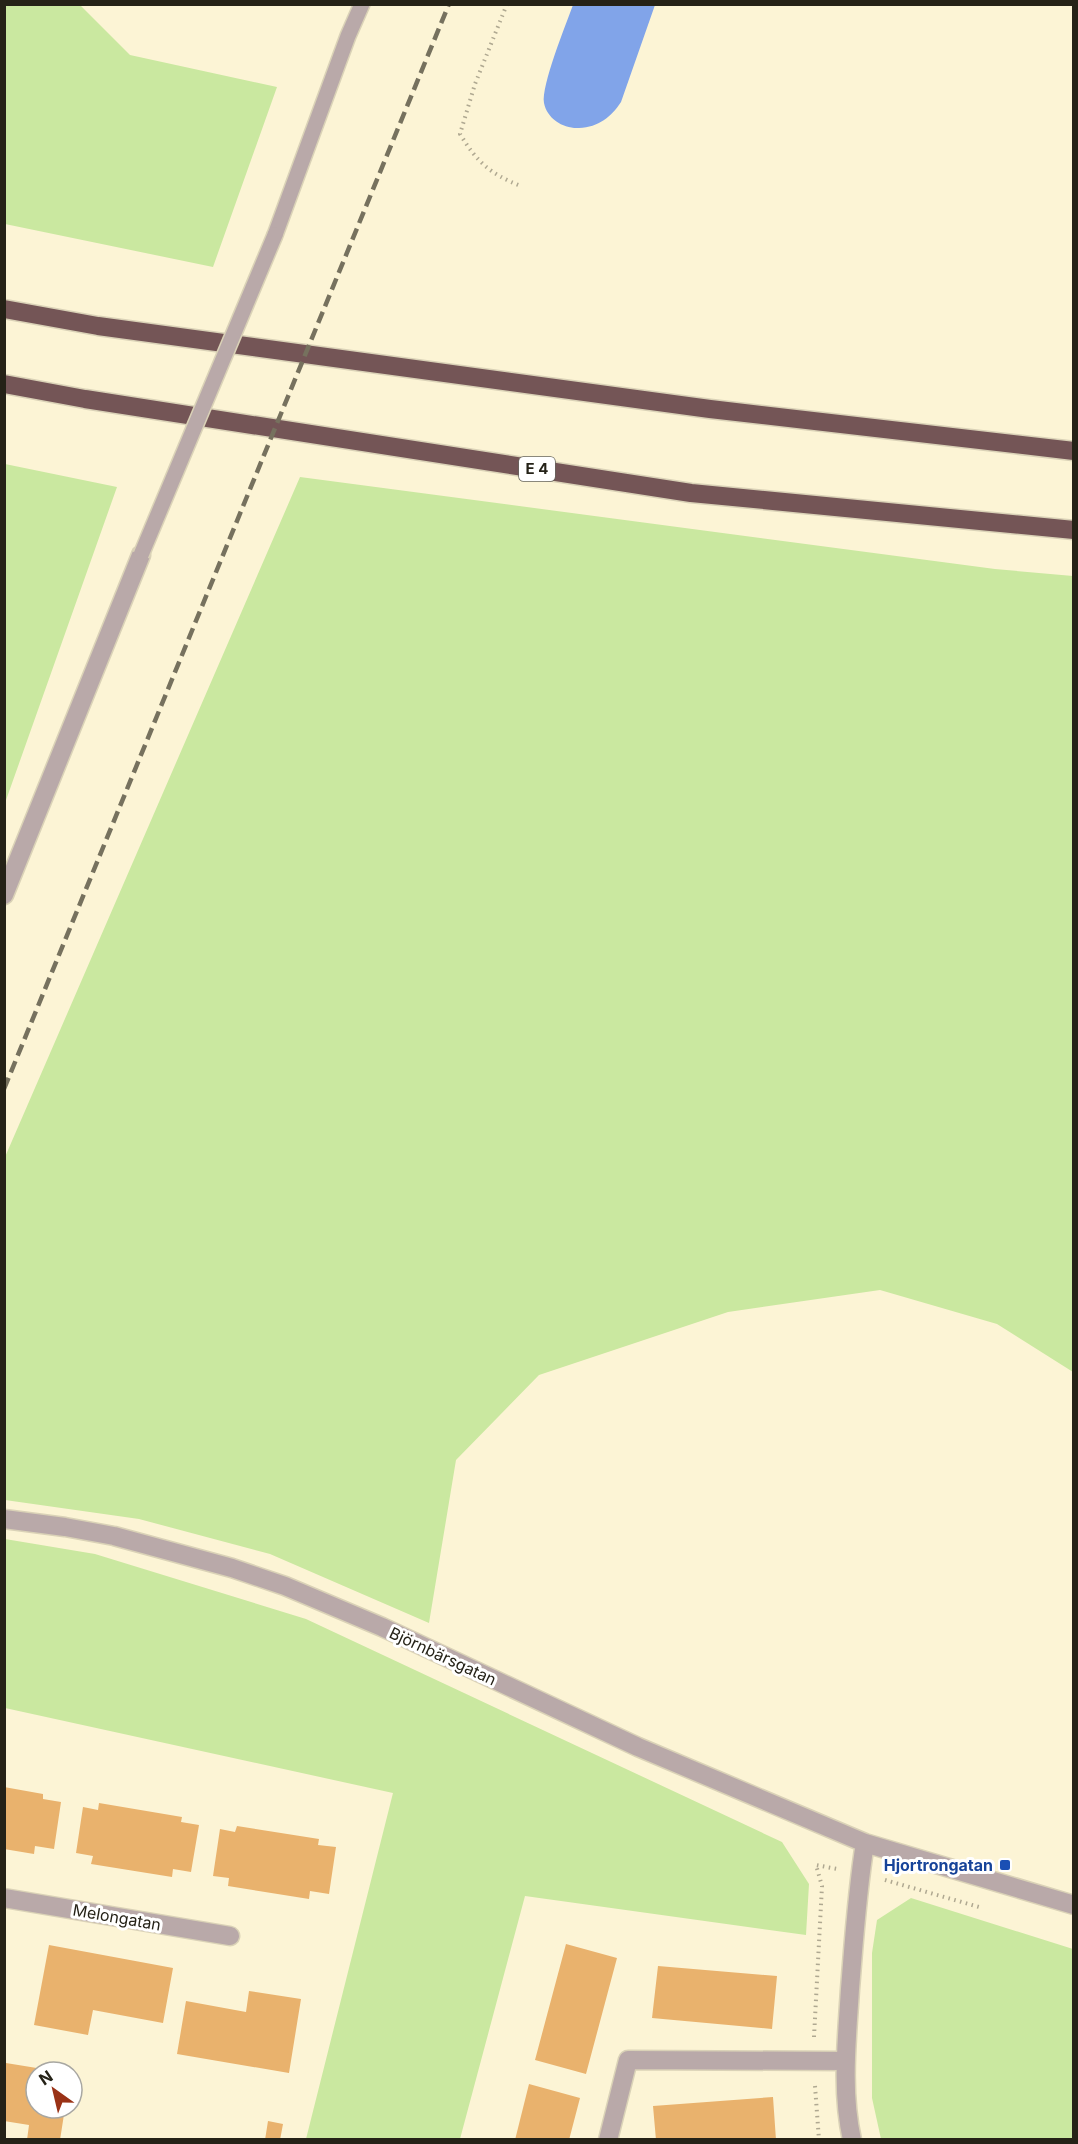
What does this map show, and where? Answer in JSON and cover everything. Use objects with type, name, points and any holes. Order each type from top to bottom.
[{"type":"highway","points":[[4,309],[98,326],[698,407],[1074,451]]},
{"type":"highway","name":"E 4","points":[[4,384],[85,399],[691,493],[1074,530]]},
{"type":"street","points":[[4,895],[141,555]]},
{"type":"street","name":"Björnbärsgatan","points":[[4,1520],[65,1527],[114,1536],[232,1568],[285,1586],[382,1627],[638,1747],[865,1843],[1074,1905]]},
{"type":"street","points":[[852,2139],[845,2061],[860,1873],[865,1843]]},
{"type":"street","name":"Melongatan","points":[[4,1898],[230,1936]]},
{"type":"street","points":[[608,2139],[628,2060],[812,2059],[845,2061]]},
{"type":"lane","points":[[141,555],[275,235],[348,36],[362,4]]},
{"type":"path","points":[[507,4],[475,84],[460,134],[473,155],[498,177],[521,186]]},
{"type":"path","points":[[819,2139],[812,2059],[822,1886],[816,1865],[860,1873],[987,1909]]},
{"type":"green space","points":[[5,4],[80,5],[130,55],[277,87],[213,267],[5,224]]},
{"type":"green space","points":[[4,464],[117,487],[5,803]]},
{"type":"green space","points":[[300,477],[995,569],[1073,576],[1073,1372],[997,1324],[880,1290],[728,1312],[539,1375],[456,1460],[429,1623],[270,1554],[139,1519],[5,1500],[5,1157]]},
{"type":"green space","points":[[5,1539],[95,1554],[306,1619],[782,1842],[809,1884],[806,1935],[525,1896],[460,2139],[306,2139],[393,1793],[5,1708]]},
{"type":"green space","points":[[911,1898],[1073,1949],[1073,2139],[881,2139],[872,2098],[872,1953],[877,1920]]},
{"type":"water","points":[[573,5],[655,5],[621,102],[604,120],[593,126],[579,128],[568,127],[557,122],[549,114],[544,103],[546,83]]},
{"type":"building","points":[[4,1787],[43,1794],[43,1799],[61,1802],[54,1849],[35,1846],[34,1854],[4,1849]]},
{"type":"building","points":[[99,1803],[182,1817],[181,1822],[199,1825],[191,1872],[173,1869],[172,1877],[91,1864],[93,1856],[76,1853],[83,1807],[98,1810]]},
{"type":"building","points":[[237,1826],[319,1839],[318,1845],[336,1847],[329,1894],[310,1891],[309,1899],[228,1886],[229,1878],[213,1876],[220,1829],[235,1832]]},
{"type":"building","points":[[566,1944],[617,1958],[586,2074],[535,2060]]},
{"type":"building","points":[[49,1945],[173,1968],[163,2023],[93,2010],[88,2035],[34,2025]]},
{"type":"building","points":[[658,1966],[777,1976],[772,2029],[652,2018]]},
{"type":"building","points":[[249,1991],[301,1999],[289,2073],[177,2054],[186,2001],[246,2012]]},
{"type":"building","points":[[6,2063],[24,2066],[24,2120],[63,2120],[60,2140],[27,2140],[29,2125],[4,2121]]},
{"type":"building","points":[[529,2084],[580,2098],[569,2140],[515,2140]]},
{"type":"building","points":[[773,2097],[776,2140],[656,2140],[653,2106]]},
{"type":"building","points":[[268,2121],[283,2124],[280,2140],[265,2140]]},
{"type":"railway","points":[[4,1089],[449,4]]},
{"type":"place","name":"Hjortrongatan","points":[[1005,1865]]}]
